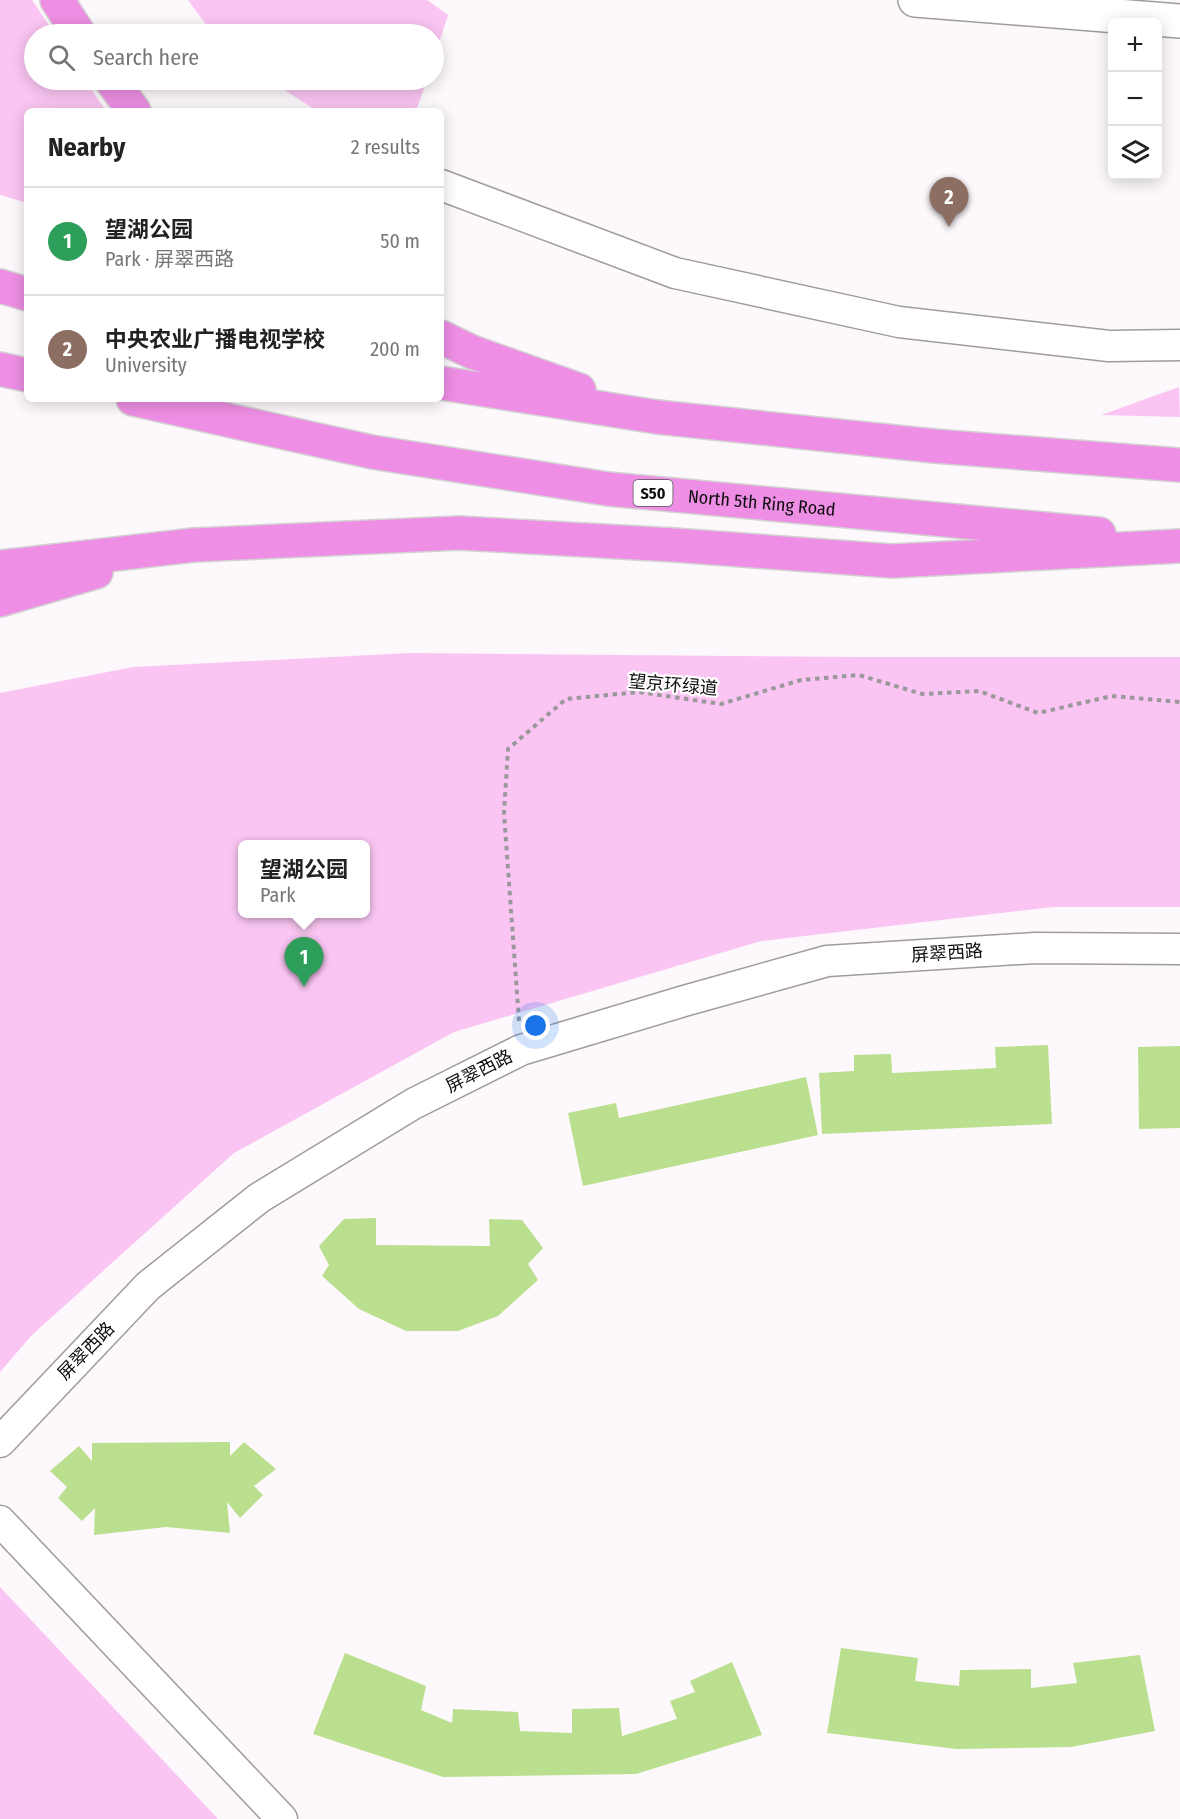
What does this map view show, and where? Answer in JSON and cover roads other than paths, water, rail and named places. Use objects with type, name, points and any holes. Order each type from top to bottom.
[{"type":"highway","points":[[57,0],[73,24]]},
{"type":"highway","points":[[118,90],[132,108]]},
{"type":"highway","points":[[0,286],[24,293]]},
{"type":"highway","points":[[444,338],[472,352],[657,417]]},
{"type":"highway","points":[[0,369],[24,374]]},
{"type":"highway","points":[[444,383],[657,417],[934,446],[1180,465]]},
{"type":"highway","name":"North 5th Ring Road","points":[[147,402],[372,452],[608,489],[1180,540]]},
{"type":"highway","points":[[0,567],[194,545],[459,533],[674,545],[892,561],[1180,546]]},
{"type":"highway","points":[[0,600],[194,545]]},
{"type":"street","points":[[915,0],[1180,21]]},
{"type":"street","points":[[444,186],[675,273],[899,322],[1109,346],[1180,345]]},
{"type":"street","name":"屏翠西路","points":[[0,1442],[148,1286],[259,1198],[413,1104],[521,1050],[827,961],[1035,948],[1180,949]]},
{"type":"street","points":[[0,1521],[282,1819]]},
{"type":"place","name":"中央农业广播电视学校","points":[[949,227]]},
{"type":"place","name":"望湖公园","points":[[304,987]]}]
